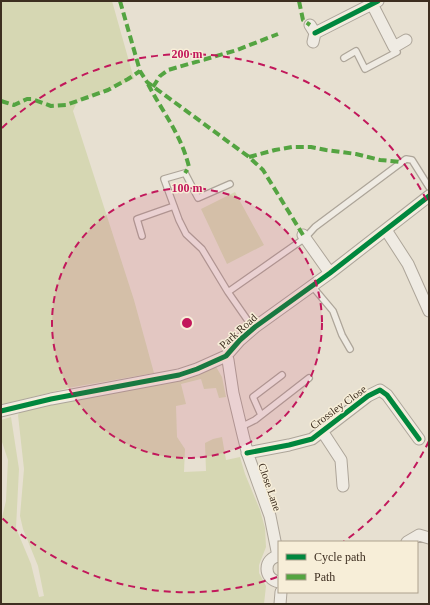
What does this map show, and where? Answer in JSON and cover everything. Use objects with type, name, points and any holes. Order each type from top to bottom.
[{"type":"street","points":[[313,33],[375,3],[396,51],[406,40]]},
{"type":"street","name":"Park Road","points":[[1,411],[51,399],[179,375],[226,356],[253,328],[330,273],[429,196]]},
{"type":"street","points":[[386,230],[408,264],[429,311]]},
{"type":"street","points":[[304,236],[330,273]]},
{"type":"street","name":"Close Lane","points":[[226,356],[247,453],[270,516],[278,556]]},
{"type":"street","name":"Crossley Close","points":[[247,453],[312,439],[368,396],[380,390],[387,395],[419,438]]},
{"type":"street","points":[[322,432],[341,460],[343,486]]},
{"type":"street","points":[[408,541],[419,535],[429,538]]},
{"type":"street","points":[[278,556],[270,559],[266,567],[266,571],[271,579],[278,582]]},
{"type":"street","points":[[280,604],[281,593]]},
{"type":"lane","points":[[344,58],[356,51],[366,69],[396,51]]},
{"type":"lane","points":[[228,292],[406,159],[412,160],[429,187]]},
{"type":"lane","points":[[230,184],[198,198],[185,173],[164,179],[186,234],[202,249],[228,292],[253,328]]},
{"type":"lane","points":[[142,236],[137,219],[174,206]]},
{"type":"lane","points":[[312,286],[333,311],[342,335],[350,349]]},
{"type":"lane","points":[[261,415],[253,396],[282,375]]},
{"type":"lane","points":[[241,427],[255,420],[309,378]]},
{"type":"green space","points":[[1,1],[112,1],[134,79],[77,102],[73,111],[134,300],[154,373],[68,388],[1,405]]},
{"type":"green space","points":[[235,192],[264,245],[227,264],[201,209]]},
{"type":"green space","points":[[215,365],[222,377],[226,397],[219,398],[216,388],[204,389],[201,379],[181,384],[186,404],[176,406],[177,437],[185,449],[184,472],[206,471],[205,443],[213,439],[222,437],[226,460],[240,457],[245,474],[260,510],[265,528],[266,547],[259,565],[259,573],[266,586],[264,604],[1,604],[1,521],[6,501],[8,460],[1,439],[1,420],[11,417],[19,469],[16,528],[31,564],[39,597],[44,596],[38,566],[23,529],[20,516],[24,469],[18,415],[21,409]]},
{"type":"marked path","points":[[120,1],[140,71],[147,82],[249,157],[263,170],[303,235]]},
{"type":"marked path","points":[[299,1],[303,20],[310,25]]},
{"type":"marked path","points":[[153,87],[160,76],[168,70],[237,50],[278,34]]},
{"type":"marked path","points":[[1,101],[14,105],[27,99],[32,99],[51,106],[66,105],[108,90],[140,71]]},
{"type":"marked path","points":[[148,84],[171,124],[186,155],[189,167],[185,173]]},
{"type":"marked path","points":[[249,157],[292,147],[311,147],[356,154],[380,160],[402,162]]},
{"type":"cycle path","points":[[315,33],[378,1]]},
{"type":"cycle path","points":[[1,411],[51,399],[179,375],[226,356],[240,340],[255,327],[330,273],[429,196]]},
{"type":"cycle path","points":[[247,453],[312,439],[368,396],[380,390],[387,395],[419,439]]}]
